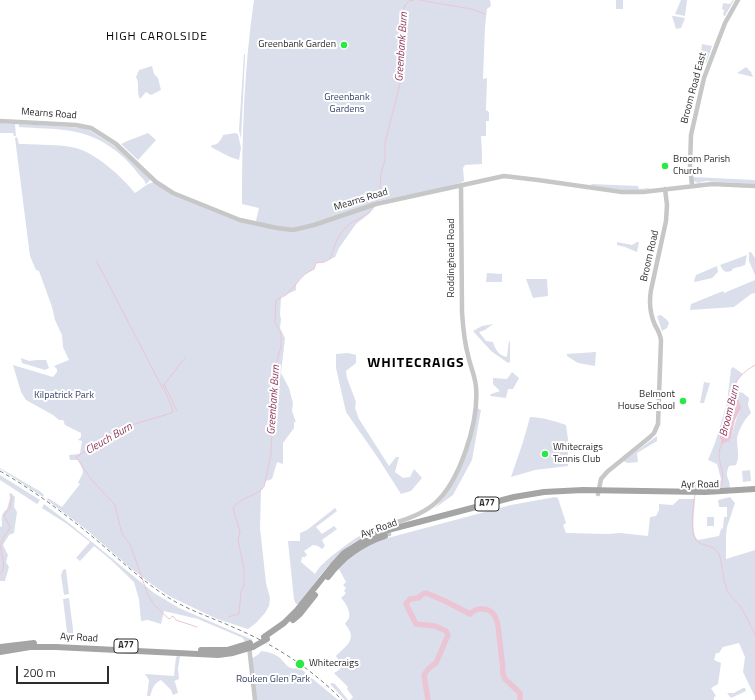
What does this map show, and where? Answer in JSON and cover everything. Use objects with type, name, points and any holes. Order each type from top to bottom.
[{"type":"main road","name":"Ayr Road","points":[[676,493],[755,489]]},
{"type":"main road","name":"Ayr Road","points":[[0,652],[30,647],[46,647],[218,652],[250,646],[266,638],[284,623],[297,610],[344,553],[366,539],[388,530],[455,515],[519,498],[573,490],[713,495],[755,492]]},
{"type":"main road","name":"Ayr Road","points":[[0,647],[42,643],[111,648]]},
{"type":"street","name":"Broom Road East","points":[[692,186],[690,161],[691,135],[704,78],[725,23],[738,0]]},
{"type":"street","name":"Mearns Road","points":[[0,121],[76,125],[87,127],[120,147],[156,182],[170,191],[240,220],[293,230],[371,205],[497,177],[508,176],[622,192],[636,192],[712,184],[755,186]]},
{"type":"street","name":"Roddinghead Road","points":[[388,530],[401,521],[426,510],[445,492],[453,479],[465,452],[473,421],[476,393],[474,375],[467,353],[463,332],[461,185]]},
{"type":"street","name":"Broom Road","points":[[598,492],[601,479],[607,472],[650,437],[654,433],[658,424],[661,340],[651,312],[650,295],[666,222],[667,203],[665,189]]},
{"type":"street","points":[[250,646],[255,700]]},
{"type":"green space","points":[[254,0],[490,0],[491,6],[487,9],[485,27],[483,79],[487,78],[486,110],[489,112],[489,121],[486,121],[486,136],[481,136],[482,164],[465,165],[463,168],[464,181],[452,186],[378,201],[370,213],[356,224],[339,248],[335,257],[324,262],[316,263],[314,269],[299,280],[296,290],[281,297],[280,328],[285,338],[281,373],[289,388],[293,403],[292,411],[296,422],[294,422],[294,428],[283,443],[283,464],[277,462],[272,479],[266,481],[261,491],[260,528],[266,583],[270,598],[269,606],[265,613],[248,629],[217,619],[169,596],[129,567],[88,531],[47,500],[48,498],[62,507],[80,484],[78,483],[83,472],[82,467],[78,460],[70,460],[69,455],[80,453],[82,441],[78,440],[81,437],[81,433],[65,425],[63,420],[59,420],[26,400],[21,392],[13,365],[53,377],[57,372],[57,369],[54,366],[69,360],[63,347],[62,335],[55,320],[39,271],[36,270],[30,256],[15,138],[17,137],[19,144],[76,148],[92,155],[108,166],[135,193],[148,184],[154,182],[169,193],[255,225],[259,208],[242,204],[244,102]]},
{"type":"green space","points":[[616,0],[623,0],[623,9],[616,9]]},
{"type":"green space","points":[[681,0],[687,0],[685,16],[675,14]]},
{"type":"green space","points":[[733,0],[725,16],[723,15],[723,3],[730,4]]},
{"type":"green space","points":[[672,16],[685,18],[681,28],[676,29]]},
{"type":"green space","points":[[702,44],[712,46],[706,64],[704,61],[706,60],[707,56],[704,55],[704,52],[701,52]]},
{"type":"green space","points":[[244,54],[245,58],[241,139],[239,130]]},
{"type":"green space","points":[[152,66],[154,74],[158,78],[161,90],[151,95],[146,92],[140,99],[136,77],[139,70]]},
{"type":"green space","points":[[746,67],[751,72],[753,77],[737,73]]},
{"type":"green space","points":[[0,123],[15,124],[16,136],[14,136],[13,133],[0,133]]},
{"type":"green space","points":[[19,124],[71,127],[89,130],[119,149],[151,179],[146,184],[120,154],[93,137],[81,133],[58,129],[19,127]]},
{"type":"green space","points":[[148,133],[156,140],[138,160],[121,144],[128,141]]},
{"type":"green space","points":[[238,134],[241,148],[239,160],[211,147],[219,142],[223,135]]},
{"type":"green space","points":[[692,177],[755,180],[755,184],[706,181],[698,183],[693,181]]},
{"type":"green space","points":[[591,184],[638,186],[639,189],[649,189],[632,191],[592,186]]},
{"type":"green space","points":[[617,242],[632,245],[639,242],[637,252],[617,245]]},
{"type":"green space","points":[[749,252],[751,252],[755,258],[755,275],[749,261]]},
{"type":"green space","points":[[747,255],[745,265],[732,269],[732,271],[726,272],[720,265]]},
{"type":"green space","points":[[717,266],[718,272],[712,278],[694,281],[696,275]]},
{"type":"green space","points":[[487,273],[502,274],[502,282],[486,282]]},
{"type":"green space","points":[[526,279],[547,279],[548,296],[533,298]]},
{"type":"green space","points":[[755,280],[755,293],[751,294],[734,307],[690,310],[691,304],[723,291],[724,293]]},
{"type":"green space","points":[[661,315],[669,323],[667,328],[662,331],[657,316]]},
{"type":"green space","points":[[493,324],[485,330],[479,332],[486,341],[493,342],[496,350],[500,354],[507,357],[509,340],[510,362],[508,363],[491,351],[473,331],[482,326]]},
{"type":"green space","points":[[596,352],[595,366],[578,363],[567,356],[567,354]]},
{"type":"green space","points":[[348,353],[356,355],[356,363],[346,371],[356,402],[355,408],[359,419],[389,466],[396,457],[399,457],[395,472],[403,478],[410,477],[414,469],[422,478],[411,491],[401,494],[346,412],[336,368],[336,354]]},
{"type":"green space","points":[[21,358],[29,361],[46,360],[49,368],[45,370],[22,363]]},
{"type":"green space","points":[[733,367],[743,374],[738,380],[734,391],[743,393],[749,398],[748,405],[751,413],[746,418],[739,432],[737,439],[738,455],[736,465],[729,466],[727,475],[730,488],[688,489],[689,483],[698,483],[702,487],[718,488],[721,479],[717,464],[708,460],[715,443],[727,403],[731,369]],"holes":[[[729,406],[740,410],[730,440],[720,443],[719,435]]]},
{"type":"green space","points":[[512,372],[519,378],[513,389],[508,389],[506,398],[490,396],[491,394],[500,391],[493,384],[493,378],[507,379]]},
{"type":"green space","points":[[704,382],[710,383],[704,403],[700,403]]},
{"type":"green space","points":[[477,408],[481,410],[472,460],[453,495],[435,508],[445,496],[464,461]]},
{"type":"green space","points":[[530,417],[544,418],[566,425],[568,439],[568,466],[535,470],[511,477],[523,442]]},
{"type":"green space","points":[[657,436],[657,441],[637,453],[638,462],[628,463],[623,461]]},
{"type":"green space","points":[[0,469],[41,492],[44,495],[43,497]]},
{"type":"green space","points":[[750,470],[751,481],[743,482],[742,471]]},
{"type":"green space","points":[[0,475],[40,500],[38,503],[37,504],[0,480]]},
{"type":"green space","points":[[11,493],[15,497],[14,507],[17,512],[14,533],[9,535],[3,545],[8,555],[6,562],[9,567],[5,581],[0,581],[0,527],[2,526],[2,515],[7,509],[10,498],[9,494]]},
{"type":"green space","points":[[555,497],[558,498],[566,523],[563,525],[566,533],[620,533],[648,536],[650,517],[656,516],[659,510],[659,504],[673,505],[679,499],[695,499],[694,532],[698,540],[719,536],[721,529],[723,528],[724,517],[727,517],[727,507],[719,507],[718,500],[730,497],[735,503],[727,527],[726,559],[755,550],[755,697],[743,672],[745,657],[739,643],[723,647],[719,653],[716,653],[714,660],[721,663],[718,684],[711,688],[716,696],[714,697],[714,700],[350,700],[353,697],[347,689],[348,687],[334,673],[342,666],[336,656],[350,642],[351,638],[349,629],[345,624],[349,618],[349,612],[346,604],[341,598],[346,593],[344,591],[346,588],[343,585],[346,582],[339,569],[340,567],[361,549],[384,539],[511,505]]},
{"type":"green space","points":[[44,504],[154,593],[179,608],[253,640],[245,642],[243,638],[198,619],[164,611],[161,624],[148,620],[141,621],[139,599],[134,582],[94,546],[80,561],[76,558],[90,542],[67,524],[42,508]]},
{"type":"green space","points":[[335,508],[337,511],[316,527],[322,534],[334,526],[337,529],[322,540],[325,546],[322,549],[313,545],[304,551],[307,555],[302,557],[301,562],[315,574],[325,562],[359,536],[384,526],[346,548],[324,570],[299,604],[296,604],[294,600],[288,541],[300,541],[300,533],[307,530]]},
{"type":"green space","points":[[707,517],[714,517],[714,526],[707,526]]},
{"type":"green space","points":[[65,569],[69,594],[64,595],[61,575]]},
{"type":"green space","points":[[69,598],[73,629],[73,633],[71,635],[67,632],[63,599]]},
{"type":"green space","name":"Rouken Glen Park","points":[[261,651],[275,655],[289,667],[301,669],[338,700],[255,700],[251,659]]},
{"type":"green space","points":[[180,656],[178,669],[179,679],[174,681],[178,693],[173,695],[171,690],[161,680],[155,685],[150,696],[147,696],[149,680],[145,674],[174,676],[176,657]]},
{"type":"green space","points":[[330,684],[335,684],[348,700],[345,700]]},
{"type":"green space","points":[[745,688],[746,691],[731,698],[727,693],[734,693]]},
{"type":"water","points":[[731,397],[734,397],[739,401],[741,408],[735,420],[731,438],[729,441],[721,444],[719,435]]},
{"type":"waterway","name":"Greenbank Burn","points":[[377,202],[381,173],[385,160],[385,143],[402,76],[400,36],[402,16],[405,5],[409,1],[414,0]]},
{"type":"waterway","name":"Greenbank Burn","points":[[419,0],[471,9],[485,14]]},
{"type":"waterway","name":"Greenbank Burn","points":[[229,617],[239,614],[241,592],[244,585],[244,569],[238,540],[240,532],[233,508],[240,501],[257,493],[264,487],[271,454],[275,368],[281,346],[281,334],[275,322],[276,300],[286,295],[305,274],[314,269],[316,263],[324,262],[330,259],[340,234],[349,224],[368,213],[374,207]]},
{"type":"waterway","points":[[96,260],[162,387]]},
{"type":"waterway","name":"Greenbank Burn","points":[[185,358],[163,386],[173,410],[172,413],[131,425],[76,457],[91,479],[115,505],[122,534],[130,544],[148,595],[155,606],[169,619],[173,616],[176,620],[197,627]]},
{"type":"waterway","name":"Broom Burn","points":[[732,397],[732,391],[736,382],[746,371],[755,365]]},
{"type":"waterway","name":"Cleuch Burn","points":[[164,384],[177,411]]},
{"type":"waterway","name":"Broom Burn","points":[[720,488],[723,478],[719,455],[722,444]]},
{"type":"waterway","name":"Broom Burn","points":[[697,490],[699,488],[711,489]]},
{"type":"waterway","name":"Broom Burn","points":[[695,495],[692,520],[695,539],[698,542],[715,549],[719,554],[727,590],[741,607],[755,634]]},
{"type":"waterway","points":[[0,575],[4,564],[1,544],[10,527],[4,515],[10,508],[12,496]]},
{"type":"waterway","points":[[428,700],[424,675],[429,668],[436,663],[448,635],[446,631],[435,626],[416,624],[406,604],[410,599],[418,598],[426,593],[470,614],[475,610],[480,609],[493,613],[496,617],[498,627],[503,674],[505,679],[520,693],[520,700]]},
{"type":"railway","points":[[0,471],[60,511],[140,577],[169,598],[185,607],[227,624],[279,650],[306,668],[342,700]]},
{"type":"place","name":"Greenbank Garden","points":[[344,45]]},
{"type":"place","name":"Broom Parish Church","points":[[665,166]]},
{"type":"place","name":"Belmont House School","points":[[683,401]]},
{"type":"place","name":"Whitecraigs Tennis Club","points":[[545,454]]},
{"type":"place","name":"Whitecraigs","points":[[300,664]]},
{"type":"district","name":"HIGH CAROLSIDE","points":[[157,37]]},
{"type":"district","name":"WHITECRAIGS","points":[[416,364]]},
{"type":"park label","name":"Greenbank Gardens","points":[[347,104]]},
{"type":"park label","name":"Kilpatrick Park","points":[[64,396]]}]
